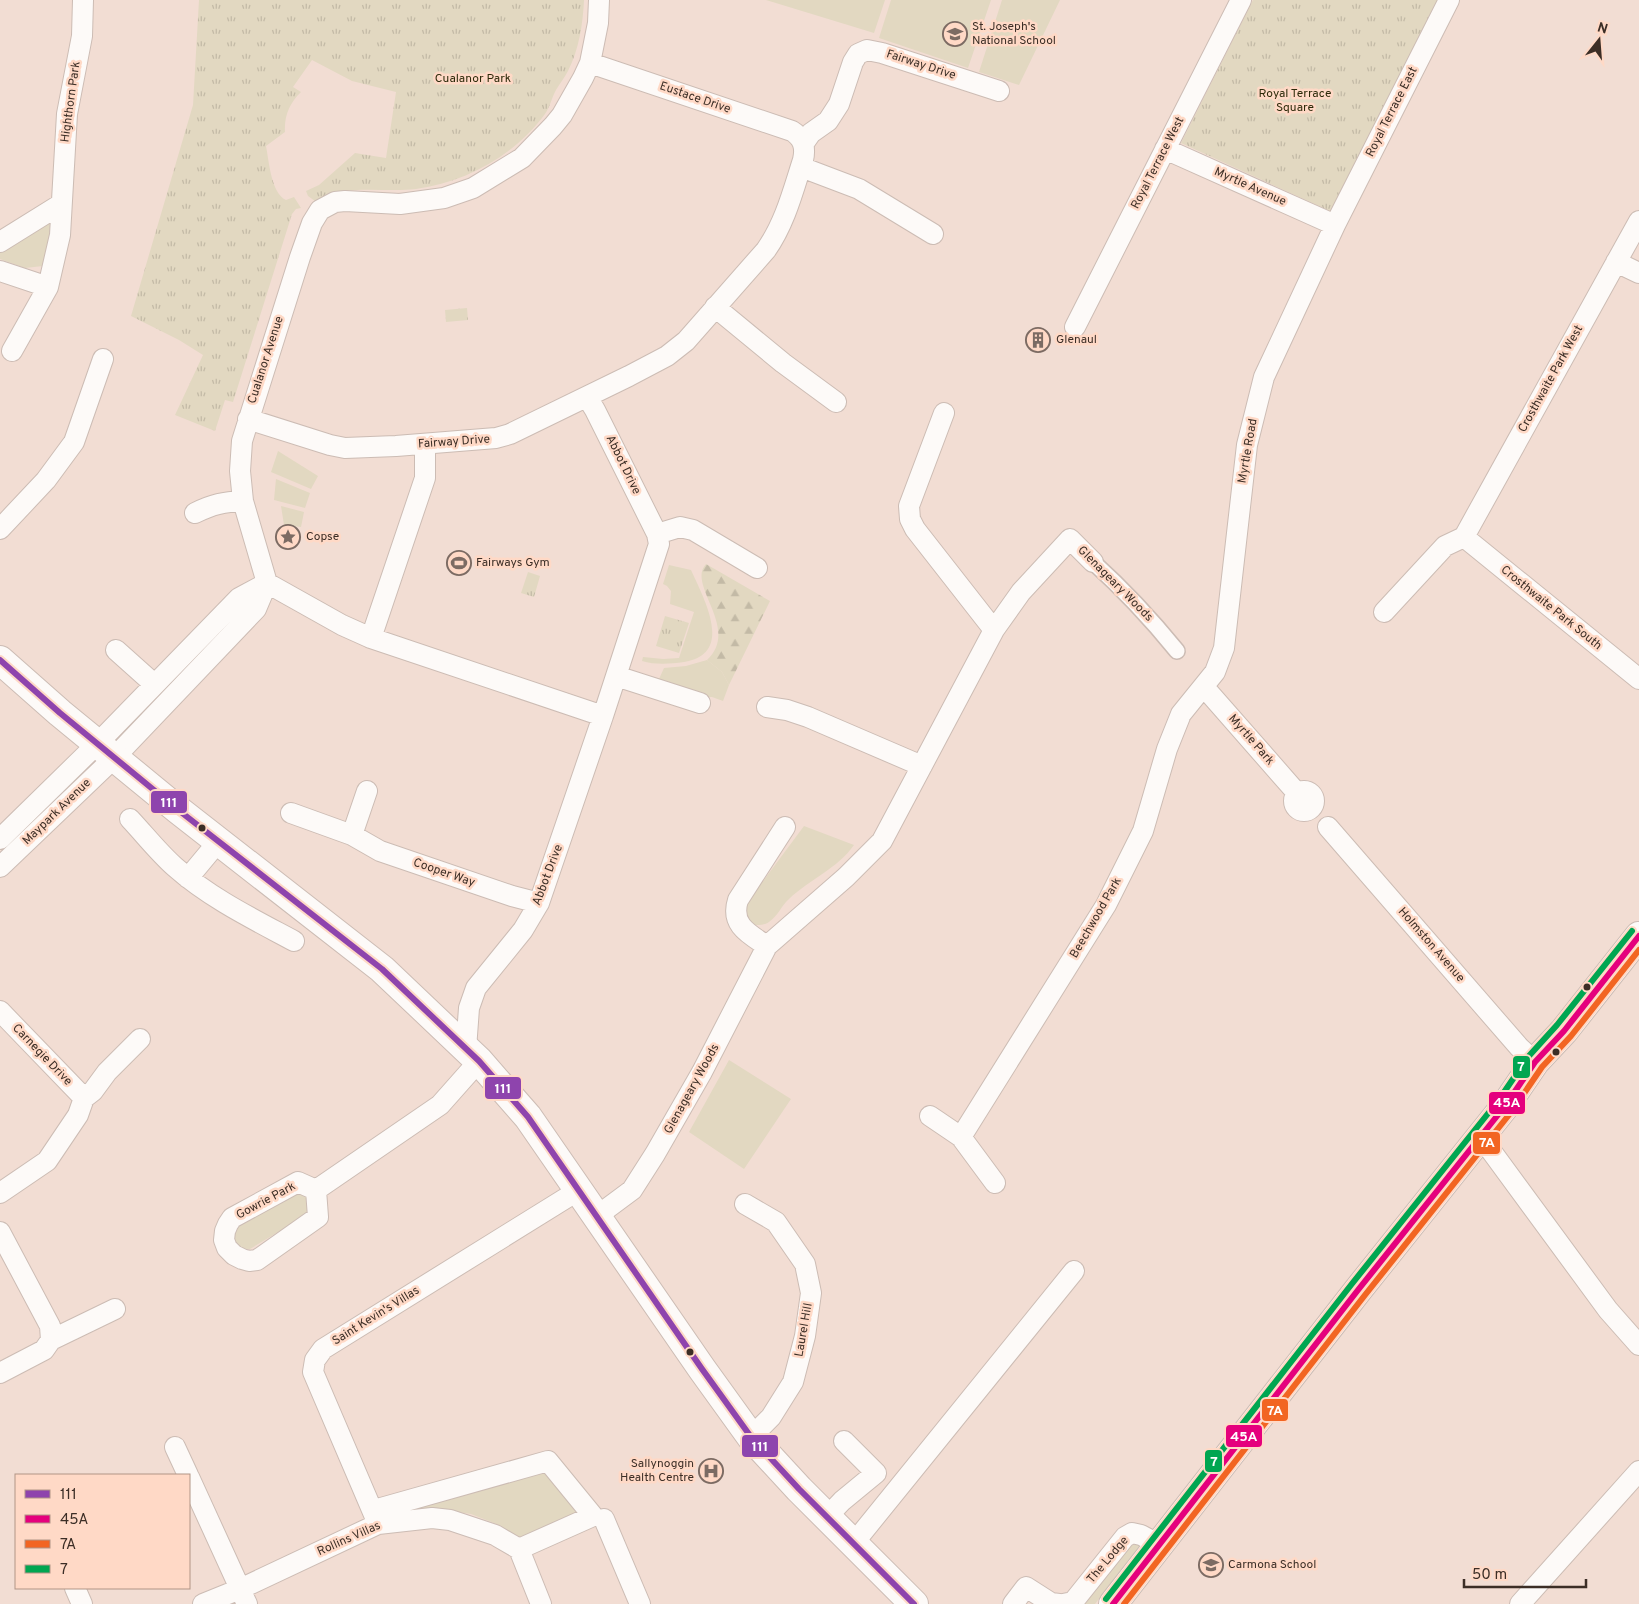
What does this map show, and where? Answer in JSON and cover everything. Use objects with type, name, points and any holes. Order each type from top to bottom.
[{"type":"main road","points":[[0,660],[106,751],[218,842],[382,969],[473,1055],[528,1117],[751,1437],[826,1518],[914,1604]]},
{"type":"main road","points":[[1113,1604],[1352,1297],[1505,1106],[1535,1062],[1564,1031],[1639,936]]},
{"type":"street","name":"Highthorn Park","points":[[12,351],[48,287],[60,235],[67,114],[82,36],[83,0]]},
{"type":"street","points":[[590,63],[598,23],[599,0]]},
{"type":"street","name":"Royal Terrace West","points":[[1074,326],[1241,0]]},
{"type":"street","name":"Royal Terrace East","points":[[1335,225],[1449,0]]},
{"type":"street","name":"Fairway Drive","points":[[248,419],[338,448],[425,444],[496,438],[510,434],[667,356],[686,341],[775,237],[785,216],[805,153],[801,139],[828,121],[839,104],[853,62],[858,54],[867,50],[882,53],[999,91]]},
{"type":"street","name":"Eustace Drive","points":[[590,63],[792,131],[801,139]]},
{"type":"street","name":"Cualanor Avenue","points":[[267,583],[257,542],[243,501],[240,456],[248,419],[312,224],[320,210],[335,202],[344,201],[385,205],[429,201],[465,191],[497,174],[527,153],[553,126],[572,98],[590,63]]},
{"type":"street","name":"Myrtle Avenue","points":[[1165,149],[1335,225]]},
{"type":"street","points":[[801,167],[859,189],[933,234]]},
{"type":"street","points":[[0,242],[61,204]]},
{"type":"street","name":"Crosthwaite Park West","points":[[1464,537],[1639,222]]},
{"type":"street","name":"Myrtle Road","points":[[1204,687],[1215,672],[1224,648],[1247,445],[1264,377],[1335,225]]},
{"type":"street","points":[[1616,262],[1639,273]]},
{"type":"street","points":[[0,271],[48,287]]},
{"type":"street","points":[[715,308],[836,402]]},
{"type":"street","points":[[0,529],[46,480],[74,442],[103,359]]},
{"type":"street","name":"Abbot Drive","points":[[473,1055],[469,1008],[472,998],[476,988],[523,930],[539,903],[657,555],[659,544],[657,534],[596,410],[587,397]]},
{"type":"street","points":[[944,413],[909,506],[910,519],[915,529],[994,630]]},
{"type":"street","points":[[371,638],[425,478],[425,444]]},
{"type":"street","points":[[195,513],[220,502],[243,501]]},
{"type":"street","points":[[657,534],[680,527],[694,530],[758,568]]},
{"type":"street","points":[[1384,612],[1445,546],[1464,537]]},
{"type":"street","name":"Crosthwaite Park South","points":[[1464,537],[1639,679]]},
{"type":"street","name":"Glenageary Woods","points":[[597,1216],[632,1190],[655,1154],[702,1072],[767,946],[846,877],[882,841],[994,630],[1021,592],[1070,540],[1124,590],[1177,651]]},
{"type":"street","points":[[267,583],[342,625],[371,638],[603,716]]},
{"type":"street","points":[[106,751],[154,684],[239,598],[267,583]]},
{"type":"street","points":[[106,751],[256,609],[267,583]]},
{"type":"street","points":[[116,650],[154,684]]},
{"type":"street","points":[[616,676],[700,703]]},
{"type":"street","name":"Myrtle Park","points":[[1204,687],[1297,793]]},
{"type":"street","name":"Beechwood Park","points":[[960,1138],[1106,905],[1143,831],[1167,748],[1181,714],[1204,687]]},
{"type":"street","points":[[767,707],[787,710],[808,717],[922,766]]},
{"type":"street","name":"Maypark Avenue","points":[[0,839],[106,751]]},
{"type":"street","name":"Maypark Avenue","points":[[0,867],[106,751]]},
{"type":"street","points":[[352,835],[367,791]]},
{"type":"street","name":"Cooper Way","points":[[291,813],[352,835],[380,851],[512,896],[539,903]]},
{"type":"street","points":[[130,819],[175,867],[188,878],[237,910],[294,941]]},
{"type":"street","name":"Holmston Avenue","points":[[1328,827],[1519,1047],[1535,1062]]},
{"type":"street","points":[[767,946],[748,934],[736,917],[735,910],[738,900],[785,828]]},
{"type":"street","points":[[188,878],[218,842]]},
{"type":"street","name":"Carnegie Drive","points":[[0,1011],[84,1098]]},
{"type":"street","points":[[0,1193],[47,1161],[78,1115],[84,1098],[93,1091],[107,1072],[140,1039]]},
{"type":"street","name":"Gowrie Park","points":[[316,1190],[440,1105],[473,1055]]},
{"type":"street","points":[[930,1116],[960,1138],[995,1183]]},
{"type":"street","points":[[1480,1137],[1608,1310],[1639,1346]]},
{"type":"street","name":"Gowrie Park","points":[[298,1182],[316,1190],[318,1217],[257,1260],[242,1260],[227,1248],[224,1240],[225,1231],[232,1218],[298,1182]]},
{"type":"street","name":"Saint Kevin's Villas","points":[[376,1517],[313,1372],[315,1360],[323,1349],[579,1190]]},
{"type":"street","name":"Laurel Hill","points":[[745,1204],[776,1222],[805,1264],[811,1293],[805,1336],[793,1382],[772,1417],[751,1437]]},
{"type":"street","points":[[0,1232],[50,1326],[51,1340]]},
{"type":"street","points":[[853,1544],[1074,1271]]},
{"type":"street","points":[[0,1373],[44,1350],[51,1340],[115,1309]]},
{"type":"street","points":[[826,1518],[842,1501],[876,1473],[844,1441]]},
{"type":"street","points":[[175,1446],[187,1474]]},
{"type":"street","points":[[376,1517],[548,1461],[599,1518],[640,1604]]},
{"type":"street","points":[[1520,1604],[1639,1471]]},
{"type":"street","points":[[190,1480],[244,1596]]},
{"type":"street","name":"Rollins Villas","points":[[204,1604],[244,1596],[376,1517],[450,1520],[495,1535],[519,1548]]},
{"type":"street","points":[[541,1604],[519,1548],[599,1518]]},
{"type":"street","name":"The Lodge","points":[[1063,1604],[1073,1602],[1125,1537],[1132,1533],[1141,1534],[1158,1544]]},
{"type":"street","points":[[1013,1604],[1026,1587],[1050,1603],[1059,1604]]},
{"type":"street","points":[[75,1589],[82,1604]]},
{"type":"green space","name":"Cualanor Park","points":[[199,0],[584,0],[575,54],[545,114],[533,129],[504,154],[488,164],[471,173],[435,185],[407,190],[368,190],[333,193],[315,201],[308,196],[306,191],[319,185],[355,153],[386,158],[396,92],[352,81],[312,60],[293,87],[301,92],[288,110],[285,132],[266,146],[277,191],[286,200],[294,197],[301,208],[296,209],[292,214],[233,402],[225,400],[215,431],[175,415],[203,355],[179,340],[131,316],[193,105]]},
{"type":"green space","points":[[766,0],[885,0],[874,33]]},
{"type":"green space","points":[[891,0],[991,0],[968,68],[879,38]]},
{"type":"green space","points":[[1002,0],[1060,0],[1019,85],[979,72]]},
{"type":"green space","name":"Royal Terrace Square","points":[[1253,0],[1439,0],[1332,212],[1181,143]]},
{"type":"green space","points":[[50,223],[53,228],[43,266],[25,268],[0,259],[0,248]]},
{"type":"green space","points":[[467,308],[468,320],[446,322],[445,310]]},
{"type":"green space","points":[[278,451],[318,476],[311,489],[271,472]]},
{"type":"green space","points":[[276,479],[310,493],[305,508],[274,500]]},
{"type":"green space","points":[[281,506],[304,512],[301,527],[284,525]]},
{"type":"green space","points":[[706,564],[770,601],[729,685],[722,672],[707,660],[716,648],[718,634],[716,621],[702,583],[702,573]]},
{"type":"green space","points":[[669,565],[691,570],[708,610],[712,624],[712,637],[708,648],[699,657],[673,663],[657,664],[642,661],[643,657],[679,658],[694,612],[670,604],[671,591],[663,584]]},
{"type":"green space","points":[[528,572],[540,576],[534,597],[521,593]]},
{"type":"green space","points":[[665,616],[689,623],[679,653],[656,646]]},
{"type":"green space","points":[[707,660],[722,672],[729,685],[723,701],[712,697],[705,697],[659,679],[664,668],[686,666]]},
{"type":"green space","points":[[804,826],[854,845],[840,861],[789,899],[772,920],[766,924],[754,925],[747,919],[745,910],[749,900]]},
{"type":"green space","points":[[729,1060],[791,1099],[744,1169],[689,1132]]},
{"type":"green space","points":[[296,1190],[306,1196],[309,1208],[303,1217],[250,1249],[238,1246],[234,1240],[234,1227]]},
{"type":"green space","points":[[539,1471],[549,1474],[581,1513],[524,1541],[499,1525],[471,1514],[439,1509],[402,1514],[386,1511]]},
{"type":"green space","points":[[1129,1543],[1139,1543],[1139,1547],[1095,1604],[1079,1604]]},
{"type":"transit line","name":"111","points":[[0,660],[60,713],[177,809],[382,969],[479,1061],[528,1117],[751,1437],[799,1489],[914,1604]]},
{"type":"transit line","name":"7","points":[[1106,1599],[1351,1285],[1498,1101],[1528,1057],[1557,1025],[1632,931]]},
{"type":"transit line","name":"45A","points":[[1113,1604],[1358,1290],[1505,1106],[1535,1062],[1564,1031],[1639,936]]},
{"type":"transit line","name":"7A","points":[[1124,1604],[1365,1295],[1512,1111],[1542,1067],[1571,1036],[1639,950]]},
{"type":"place","name":"St. Joseph's National School","points":[[955,34]]},
{"type":"place","name":"Glenaul","points":[[1038,340]]},
{"type":"place","name":"Copse","points":[[288,537]]},
{"type":"place","name":"Fairways Gym","points":[[459,563]]},
{"type":"place","name":"Sallynoggin Health Centre","points":[[711,1471]]},
{"type":"place","name":"Carmona School","points":[[1211,1565]]}]
